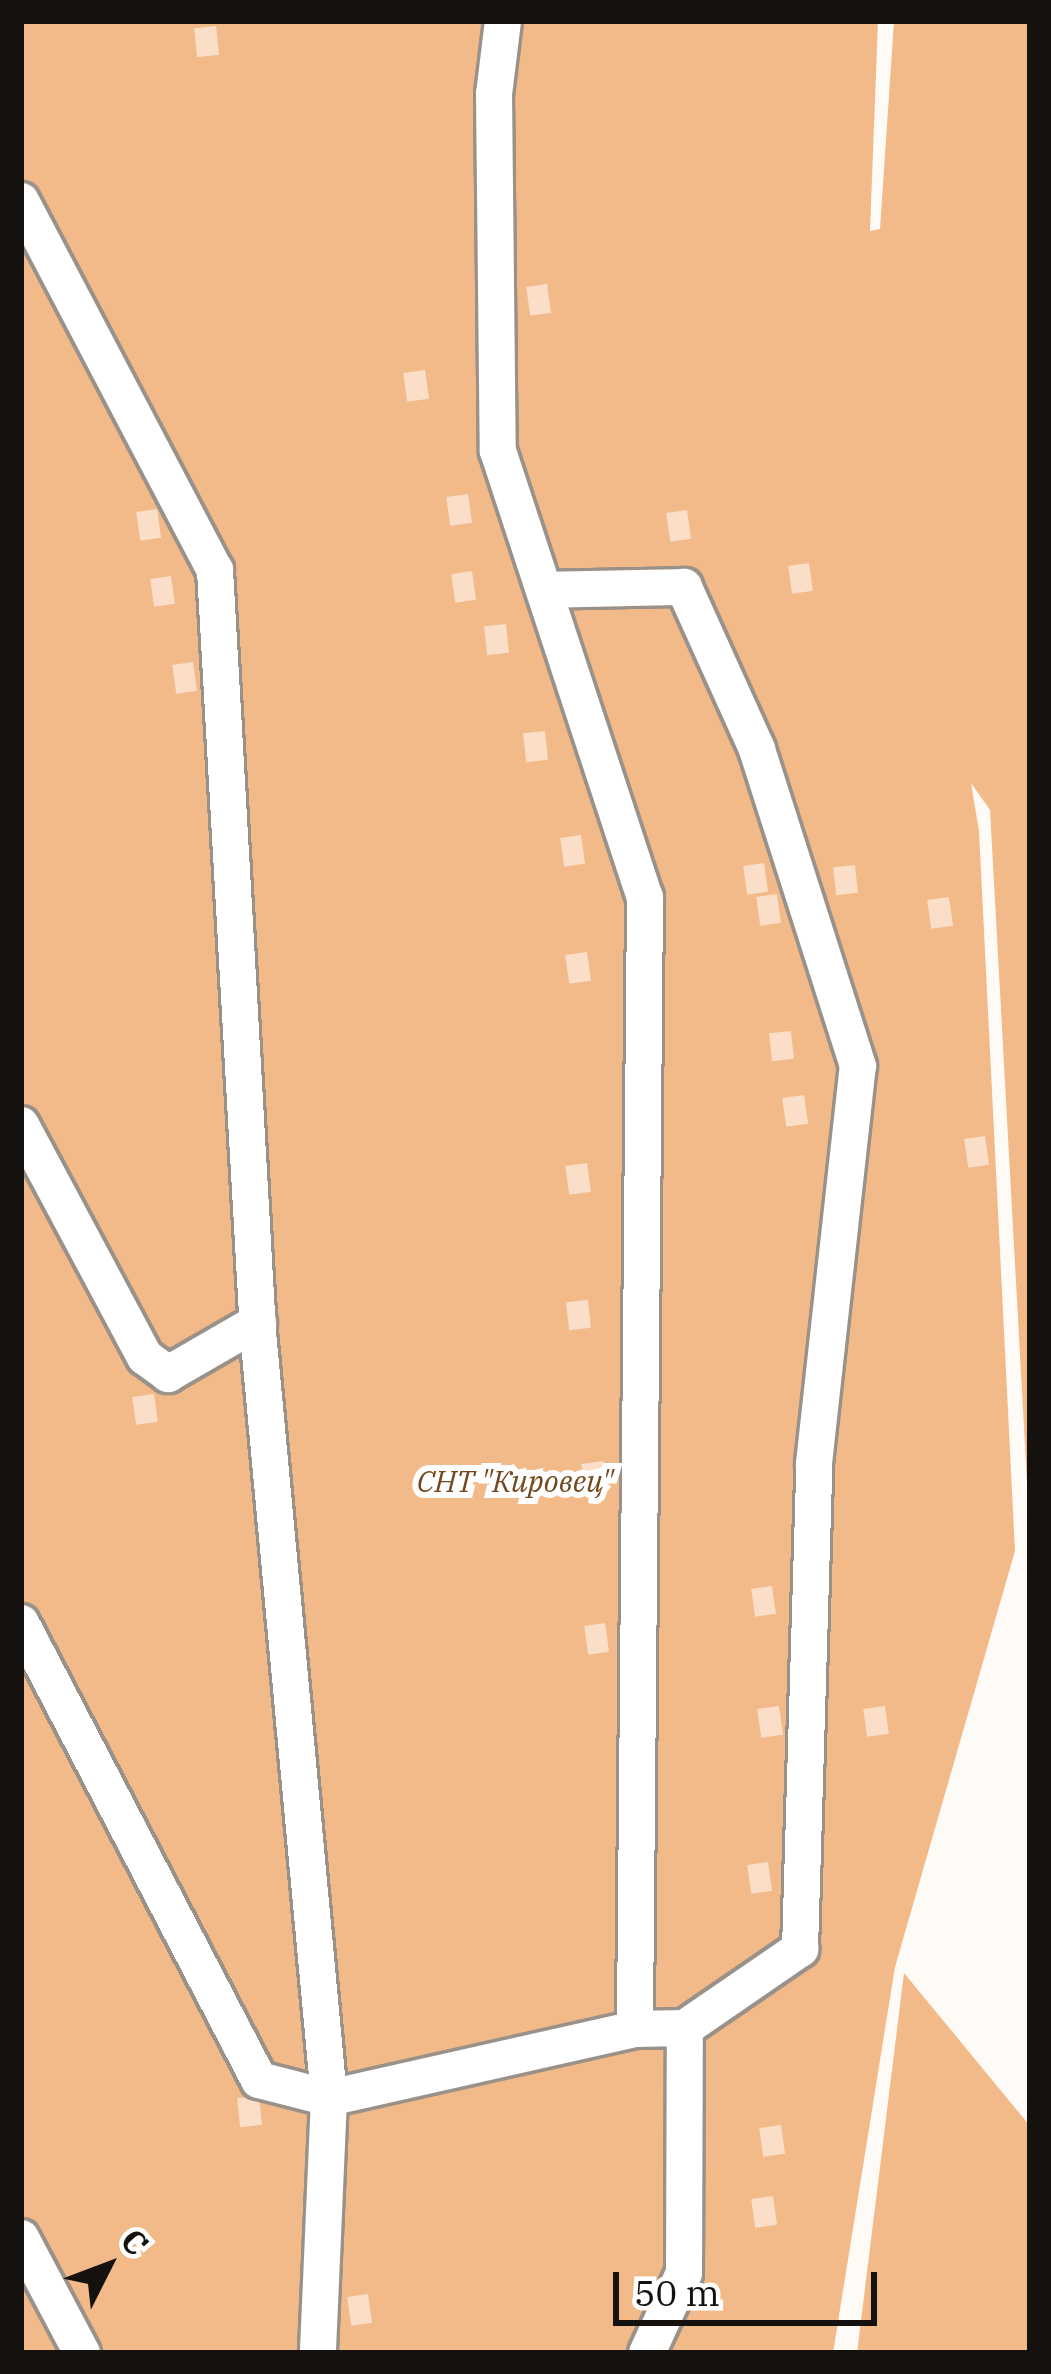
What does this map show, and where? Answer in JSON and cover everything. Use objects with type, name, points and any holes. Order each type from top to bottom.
[{"type":"street","points":[[503,21],[494,94],[498,451],[645,896],[635,2029]]},
{"type":"street","points":[[21,201],[215,570],[258,1322],[329,2098],[318,2353]]},
{"type":"street","points":[[21,1622],[259,2080],[329,2098],[635,2029],[685,2028],[800,1949],[814,1463],[858,1066],[757,749],[684,587],[544,590]]},
{"type":"street","points":[[21,1125],[145,1357],[168,1374],[258,1322]]},
{"type":"street","points":[[647,2353],[684,2273],[685,2028]]},
{"type":"street","points":[[21,2238],[82,2353]]},
{"type":"green space","name":"СНТ \"Кировец\"","points":[[21,21],[878,21],[870,231],[880,229],[894,21],[1030,21],[1030,1537],[990,810],[971,783],[979,831],[1015,1551],[895,1967],[833,2353],[21,2353]]},
{"type":"green space","points":[[904,1973],[1030,2126],[1030,2353],[857,2353]]},
{"type":"building","points":[[216,26],[219,55],[197,57],[194,28]]},
{"type":"building","points":[[547,284],[551,313],[530,316],[526,287]]},
{"type":"building","points":[[425,370],[429,399],[407,402],[403,373]]},
{"type":"building","points":[[468,494],[472,523],[450,526],[446,497]]},
{"type":"building","points":[[157,509],[161,538],[140,541],[136,512]]},
{"type":"building","points":[[687,510],[691,539],[670,542],[666,513]]},
{"type":"building","points":[[809,563],[813,591],[792,594],[788,566]]},
{"type":"building","points":[[472,571],[476,600],[455,603],[451,574]]},
{"type":"building","points":[[171,576],[175,604],[154,607],[150,579]]},
{"type":"building","points":[[506,624],[509,653],[487,655],[484,626]]},
{"type":"building","points":[[193,662],[197,691],[176,694],[172,665]]},
{"type":"building","points":[[545,731],[548,760],[526,762],[523,733]]},
{"type":"building","points":[[581,835],[585,864],[564,867],[560,838]]},
{"type":"building","points":[[764,863],[768,892],[747,895],[743,866]]},
{"type":"building","points":[[855,865],[858,893],[836,895],[833,867]]},
{"type":"building","points":[[777,894],[781,923],[760,926],[756,897]]},
{"type":"building","points":[[949,897],[953,926],[931,929],[927,900]]},
{"type":"building","points":[[587,952],[591,981],[569,984],[565,955]]},
{"type":"building","points":[[791,1031],[794,1059],[772,1061],[769,1033]]},
{"type":"building","points":[[804,1095],[808,1124],[786,1127],[782,1098]]},
{"type":"building","points":[[985,1136],[989,1165],[968,1168],[964,1139]]},
{"type":"building","points":[[587,1163],[591,1192],[569,1195],[565,1166]]},
{"type":"building","points":[[588,1300],[591,1328],[569,1330],[566,1302]]},
{"type":"building","points":[[154,1394],[158,1422],[136,1425],[132,1397]]},
{"type":"building","points":[[603,1461],[607,1490],[585,1493],[581,1464]]},
{"type":"building","points":[[772,1586],[776,1614],[755,1617],[751,1589]]},
{"type":"building","points":[[605,1623],[609,1652],[588,1655],[584,1626]]},
{"type":"building","points":[[779,1706],[783,1735],[761,1738],[757,1709]]},
{"type":"building","points":[[885,1706],[889,1734],[867,1737],[863,1709]]},
{"type":"building","points":[[768,1862],[772,1891],[751,1894],[747,1865]]},
{"type":"building","points":[[259,2096],[262,2125],[240,2127],[237,2098]]},
{"type":"building","points":[[781,2125],[785,2154],[763,2157],[759,2128]]},
{"type":"building","points":[[773,2196],[777,2225],[755,2228],[751,2199]]},
{"type":"building","points":[[368,2294],[372,2323],[351,2326],[347,2297]]}]
